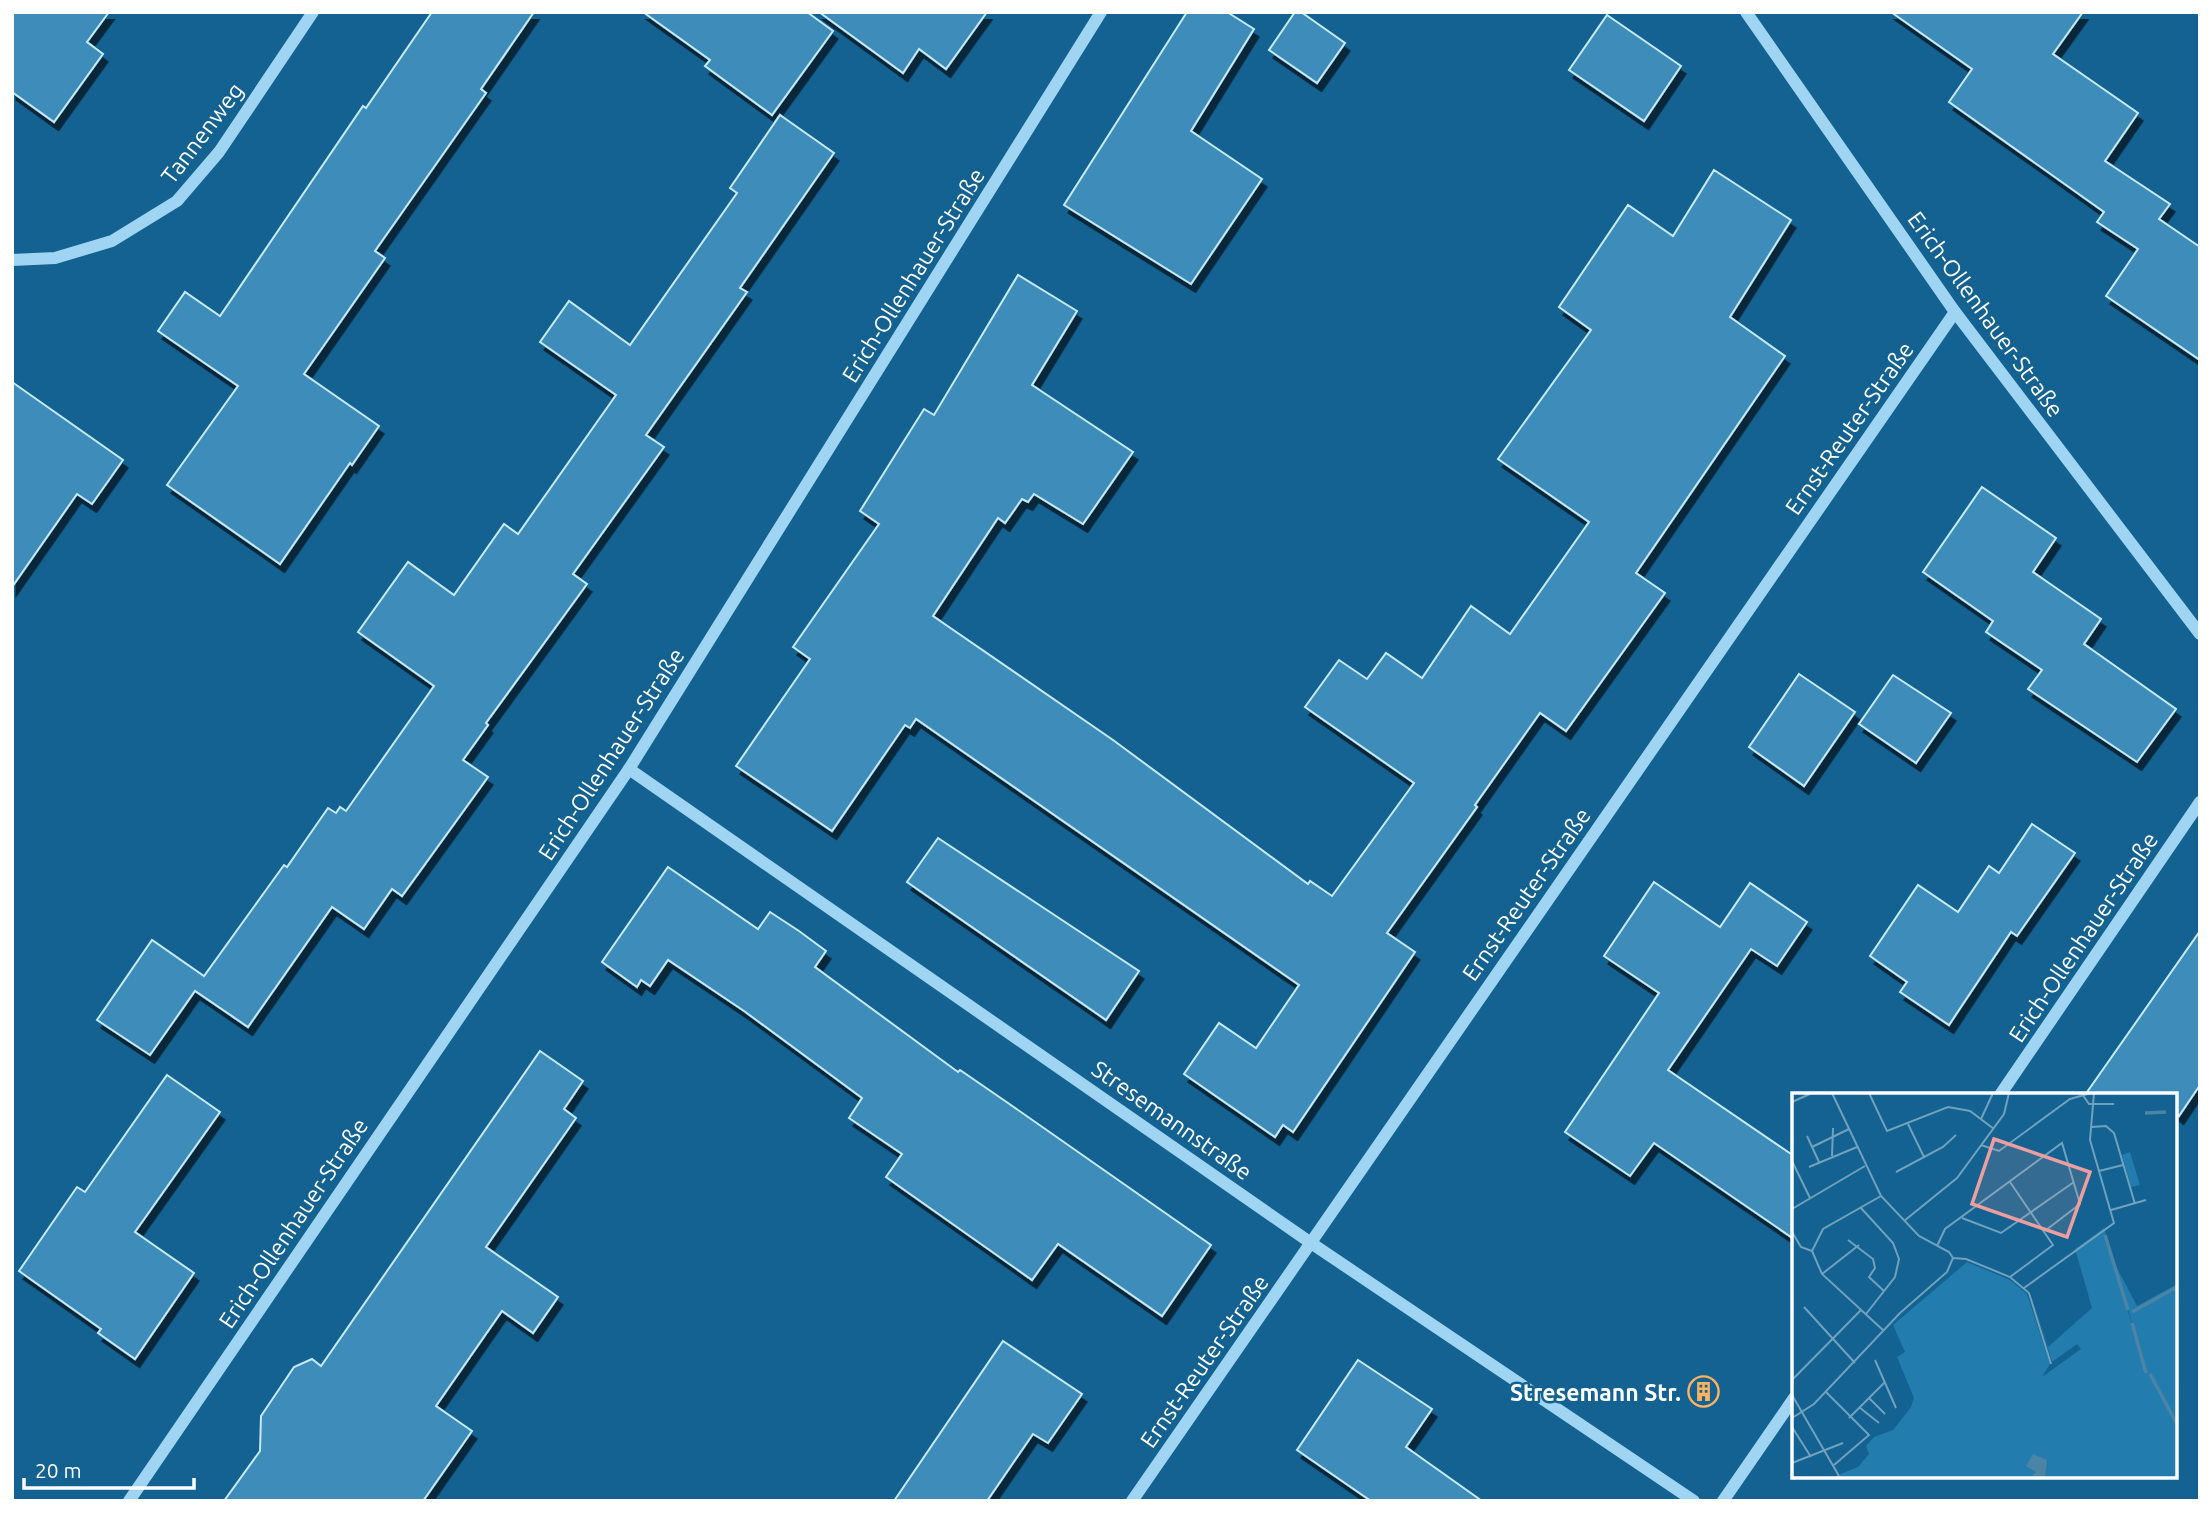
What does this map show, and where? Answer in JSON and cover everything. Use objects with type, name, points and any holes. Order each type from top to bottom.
[{"type":"street","name":"Tannenweg","points":[[12,260],[55,258],[112,241],[177,201],[219,152],[313,12]]},
{"type":"street","name":"Erich-Ollenhauer-Straße","points":[[129,1501],[629,769],[1101,12]]},
{"type":"street","name":"Erich-Ollenhauer-Straße","points":[[1746,12],[1955,312],[2200,634]]},
{"type":"street","name":"Ernst-Reuter-Straße","points":[[1132,1501],[1955,312]]},
{"type":"street","name":"Stresemannstraße","points":[[629,769],[1311,1243],[1694,1501]]},
{"type":"street","name":"Erich-Ollenhauer-Straße","points":[[2001,1093],[2200,802]]},
{"type":"street","points":[[1723,1501],[1792,1401]]},
{"type":"building","points":[[12,12],[109,12],[87,42],[103,54],[54,122],[12,92]]},
{"type":"building","points":[[432,12],[534,12],[481,89],[486,93],[375,251],[385,258],[304,374],[379,426],[280,564],[167,485],[238,386],[158,331],[185,292],[220,316],[363,106],[366,108]]},
{"type":"building","points":[[643,12],[807,12],[833,31],[772,115],[705,66],[710,60]]},
{"type":"building","points":[[819,12],[987,12],[946,69],[919,49],[903,73]]},
{"type":"building","points":[[1187,12],[1227,12],[1254,29],[1191,131],[1262,179],[1191,284],[1064,205]]},
{"type":"building","points":[[1295,12],[1301,12],[1345,43],[1317,83],[1269,50]]},
{"type":"building","points":[[1891,12],[2083,12],[2053,54],[2138,113],[2105,161],[2170,204],[2159,219],[2200,247],[2200,360],[2106,296],[2138,249],[2097,222],[2104,212],[1949,102],[1972,69]]},
{"type":"building","points":[[1607,15],[1681,66],[1644,121],[1569,70]]},
{"type":"building","points":[[780,115],[834,153],[740,288],[747,292],[646,435],[664,447],[573,574],[587,584],[486,723],[488,725],[463,760],[488,777],[402,896],[392,889],[364,929],[332,907],[248,1027],[195,991],[150,1055],[97,1020],[152,940],[204,976],[328,808],[336,813],[340,807],[346,811],[434,686],[358,632],[408,562],[454,595],[504,524],[518,534],[616,395],[540,342],[569,301],[630,345],[737,193],[730,188]]},
{"type":"building","points":[[1714,170],[1791,220],[1730,317],[1785,356],[1636,573],[1665,593],[1566,731],[1540,713],[1387,933],[1415,952],[1293,1132],[1283,1125],[1275,1137],[1184,1074],[1219,1023],[1256,1048],[1299,985],[916,719],[910,728],[905,725],[832,831],[736,766],[810,659],[793,647],[879,524],[860,511],[924,409],[934,415],[1018,275],[1077,311],[1032,385],[1133,452],[1083,524],[1034,494],[1028,502],[1022,499],[1005,523],[998,518],[933,616],[1113,740],[1308,884],[1310,881],[1332,896],[1414,783],[1305,707],[1339,660],[1367,679],[1386,653],[1422,678],[1471,606],[1510,634],[1589,522],[1498,459],[1591,330],[1559,307],[1628,205],[1673,236]]},
{"type":"building","points":[[12,382],[123,460],[92,504],[77,494],[12,587]]},
{"type":"building","points":[[1982,487],[2056,538],[2033,572],[2101,619],[2084,644],[2176,709],[2137,762],[2028,689],[2042,670],[1986,632],[1993,621],[1923,572]]},
{"type":"building","points":[[1799,674],[1855,712],[1804,786],[1749,747]]},
{"type":"building","points":[[1893,675],[1951,713],[1916,763],[1859,724]]},
{"type":"building","points":[[2032,824],[2075,853],[2017,936],[2011,932],[1949,1025],[1900,992],[1907,982],[1870,956],[1918,885],[1958,912],[1989,866],[1999,873]]},
{"type":"building","points":[[938,838],[1139,971],[1106,1020],[907,882]]},
{"type":"building","points":[[668,867],[758,929],[770,912],[799,931],[826,951],[815,967],[958,1072],[960,1070],[1211,1245],[1162,1316],[1058,1244],[1032,1280],[886,1177],[902,1154],[849,1118],[862,1098],[744,1011],[668,960],[650,986],[641,980],[637,987],[602,962]]},
{"type":"building","points":[[1654,882],[1720,927],[1750,883],[1807,922],[1777,966],[1751,949],[1668,1070],[1792,1155],[1792,1238],[1654,1143],[1630,1176],[1565,1132],[1659,993],[1604,956]]},
{"type":"building","points":[[2200,931],[2200,1085],[2179,1116],[2177,1093],[2086,1093]]},
{"type":"building","points":[[540,1051],[583,1081],[564,1109],[576,1118],[486,1247],[558,1297],[533,1333],[502,1311],[436,1406],[472,1431],[423,1501],[224,1501],[260,1451],[261,1416],[294,1367],[312,1359],[321,1366]]},
{"type":"building","points":[[167,1075],[220,1112],[135,1232],[194,1273],[135,1359],[98,1333],[101,1329],[19,1271],[77,1187],[85,1192]]},
{"type":"building","points":[[1003,1341],[1082,1394],[1048,1443],[1033,1434],[987,1501],[894,1501]]},
{"type":"building","points":[[1358,1360],[1432,1409],[1406,1447],[1482,1501],[1371,1501],[1297,1450]]},
{"type":"place","name":"Stresemann Str.","points":[[1704,1392]]}]
